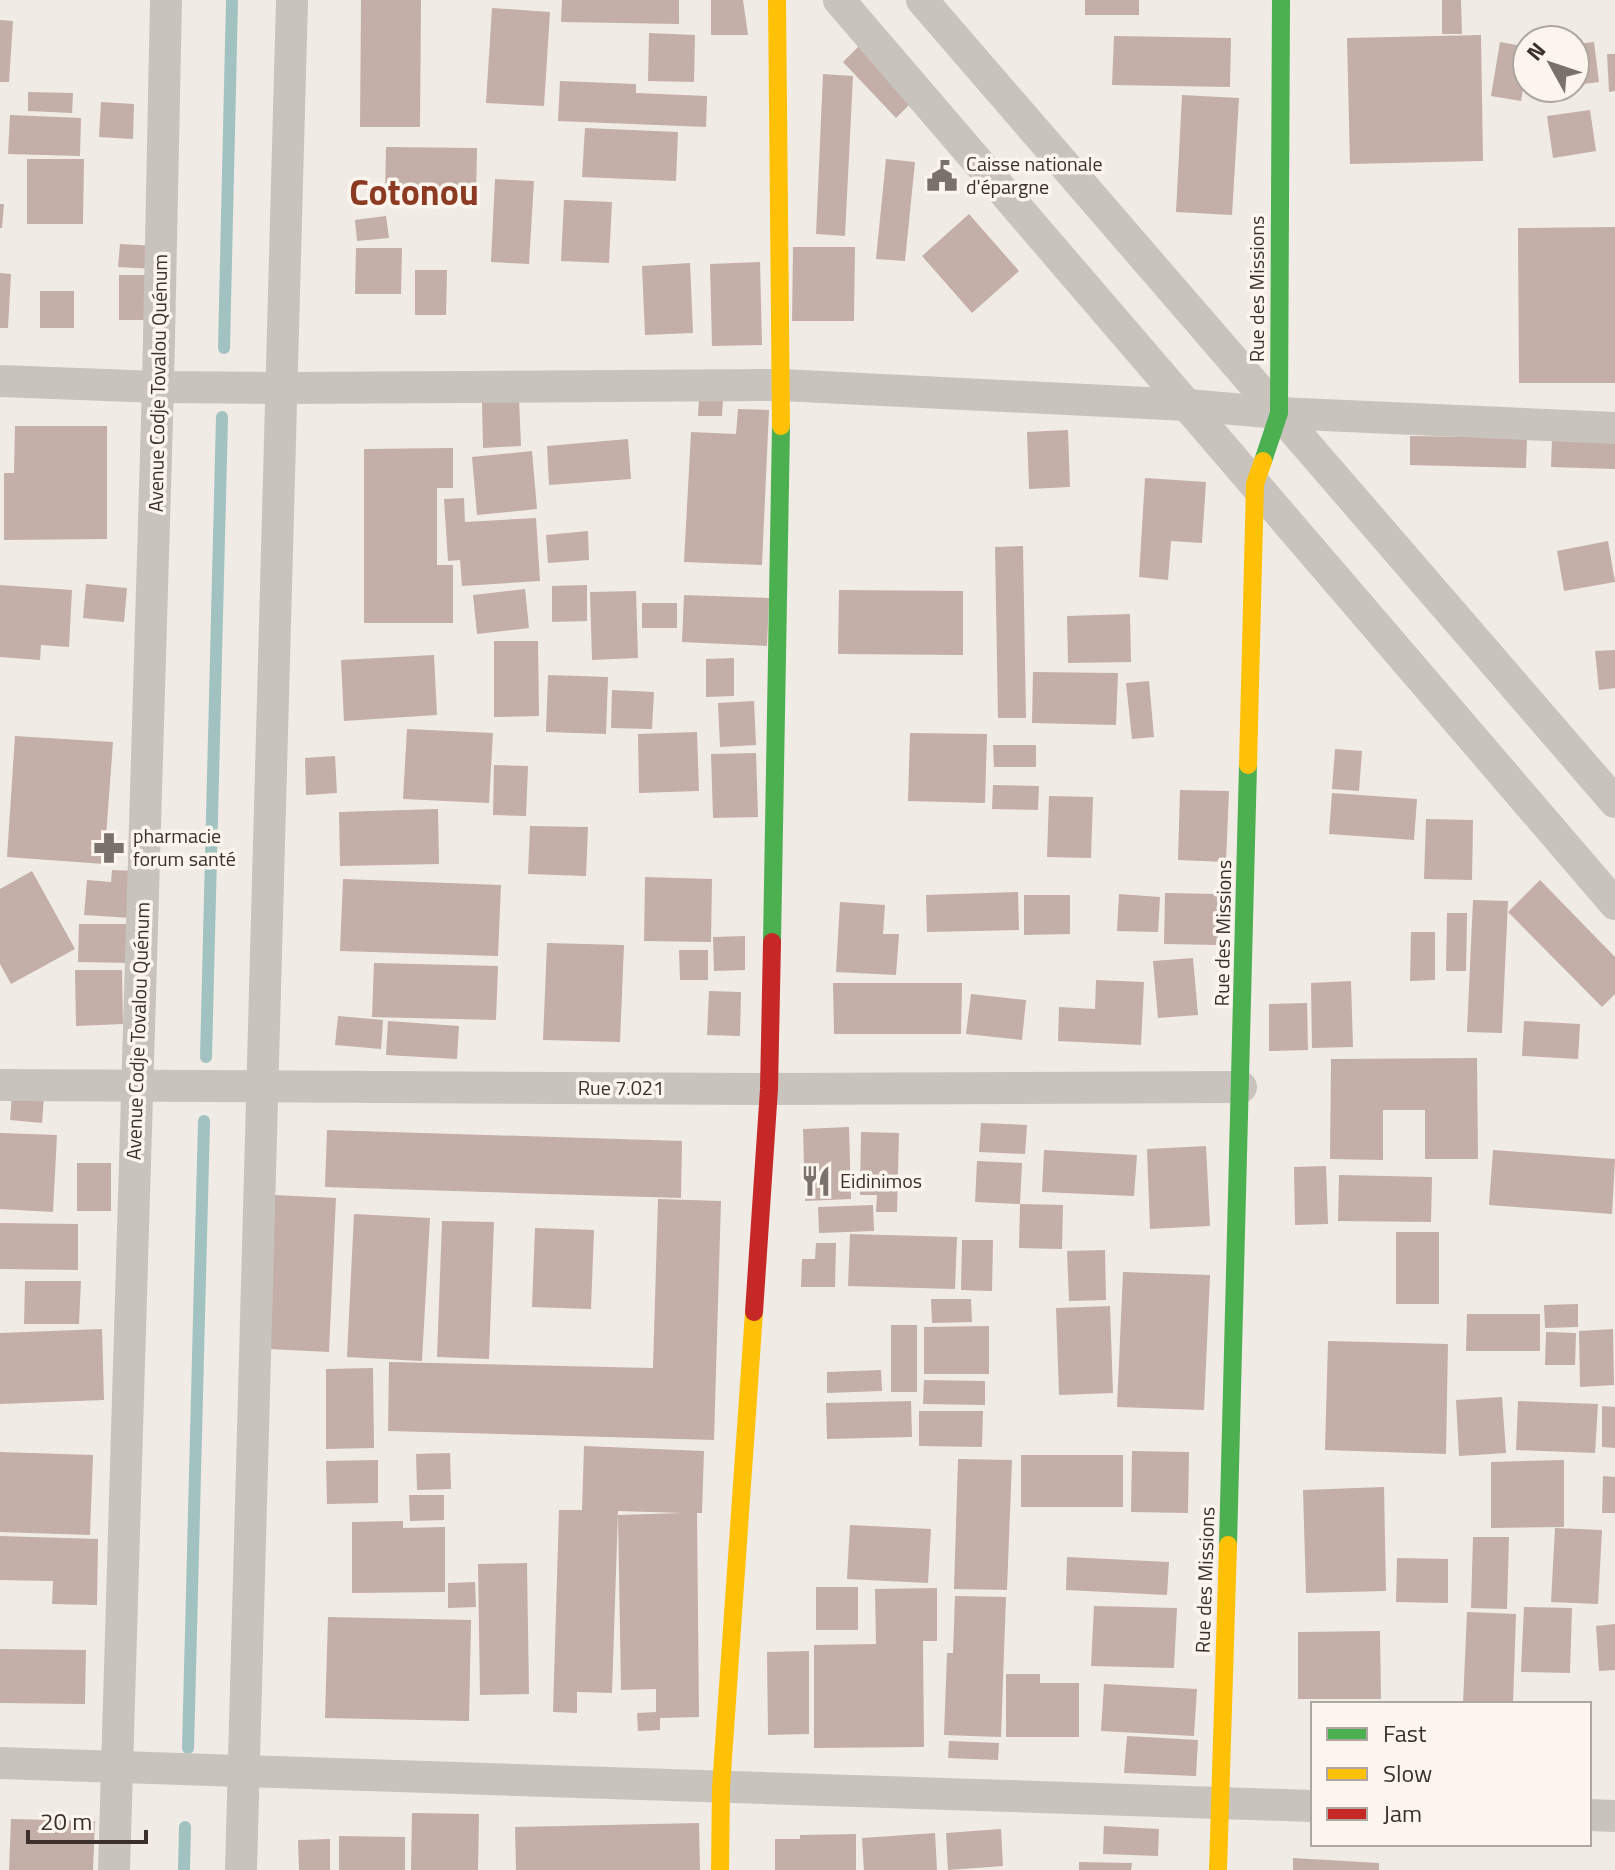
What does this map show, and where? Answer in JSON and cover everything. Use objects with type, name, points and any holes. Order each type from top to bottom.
[{"type":"street","name":"Avenue Codje Tovalou Quénum","points":[[114,1870],[158,387],[166,0]]},
{"type":"street","points":[[241,1870],[292,0]]},
{"type":"street","points":[[720,1870],[721,1787],[769,1089],[782,385],[777,0]]},
{"type":"street","points":[[839,0],[1615,904]]},
{"type":"street","points":[[922,0],[1615,802]]},
{"type":"street","name":"Rue des Missions","points":[[1218,1870],[1255,484],[1279,413],[1281,0]]},
{"type":"street","points":[[0,381],[281,388],[782,385],[1615,428]]},
{"type":"street","name":"Rue 7.021","points":[[0,1085],[769,1089],[1241,1087]]},
{"type":"street","points":[[0,1763],[1311,1806]]},
{"type":"street","points":[[1591,1815],[1615,1816]]},
{"type":"building","points":[[361,0],[421,0],[420,127],[360,127]]},
{"type":"building","points":[[562,0],[679,0],[679,24],[561,22]]},
{"type":"building","points":[[711,0],[743,0],[748,35],[711,35]]},
{"type":"building","points":[[1085,0],[1139,0],[1139,15],[1085,15]]},
{"type":"building","points":[[1442,0],[1461,0],[1462,34],[1442,34]]},
{"type":"building","points":[[492,8],[550,12],[544,106],[486,103]]},
{"type":"building","points":[[0,20],[13,21],[9,82],[0,82]]},
{"type":"building","points":[[649,33],[695,35],[694,82],[648,81]]},
{"type":"building","points":[[1481,35],[1483,161],[1350,164],[1347,38]]},
{"type":"building","points":[[1114,36],[1231,38],[1230,87],[1112,85]]},
{"type":"building","points":[[1500,42],[1511,44],[1511,99],[1491,96]]},
{"type":"building","points":[[1591,42],[1594,42],[1599,82],[1591,83]]},
{"type":"building","points":[[862,43],[915,99],[896,118],[843,62]]},
{"type":"building","points":[[1607,54],[1615,54],[1615,91],[1609,92]]},
{"type":"building","points":[[823,74],[853,76],[845,236],[816,234]]},
{"type":"building","points":[[560,81],[636,84],[636,93],[707,96],[706,127],[558,121]]},
{"type":"building","points":[[28,92],[73,93],[72,113],[28,111]]},
{"type":"building","points":[[1182,95],[1239,98],[1232,215],[1176,212]]},
{"type":"building","points":[[101,102],[134,104],[133,139],[99,137]]},
{"type":"building","points":[[1590,110],[1596,151],[1553,158],[1547,116]]},
{"type":"building","points":[[10,115],[81,118],[80,156],[8,154]]},
{"type":"building","points":[[585,128],[678,132],[676,181],[582,177]]},
{"type":"building","points":[[386,147],[477,148],[476,198],[385,198]]},
{"type":"building","points":[[27,159],[84,159],[83,224],[27,224]]},
{"type":"building","points":[[886,159],[915,162],[905,261],[876,259]]},
{"type":"building","points":[[495,179],[534,181],[529,264],[491,262]]},
{"type":"building","points":[[564,200],[612,202],[609,263],[561,261]]},
{"type":"building","points":[[0,204],[4,204],[2,228],[0,228]]},
{"type":"building","points":[[969,214],[1019,271],[972,313],[922,256]]},
{"type":"building","points":[[386,216],[389,238],[357,241],[355,220]]},
{"type":"building","points":[[1615,227],[1615,383],[1519,383],[1518,228]]},
{"type":"building","points":[[120,244],[157,246],[156,269],[118,267]]},
{"type":"building","points":[[793,247],[855,247],[854,321],[792,321]]},
{"type":"building","points":[[356,248],[402,248],[401,294],[355,294]]},
{"type":"building","points":[[760,262],[762,345],[712,346],[710,264]]},
{"type":"building","points":[[690,263],[693,333],[645,335],[642,266]]},
{"type":"building","points":[[415,270],[447,270],[446,315],[415,315]]},
{"type":"building","points":[[0,273],[11,274],[8,328],[0,328]]},
{"type":"building","points":[[119,275],[153,275],[152,320],[119,320]]},
{"type":"building","points":[[40,291],[74,291],[74,328],[40,328]]},
{"type":"building","points":[[519,399],[521,446],[483,448],[482,401]]},
{"type":"building","points":[[699,399],[723,400],[722,416],[698,416]]},
{"type":"building","points":[[738,409],[769,410],[762,565],[684,562],[691,432],[736,434]]},
{"type":"building","points":[[15,426],[107,426],[107,539],[4,540],[4,473],[14,473]]},
{"type":"building","points":[[1068,430],[1070,487],[1029,489],[1027,432]]},
{"type":"building","points":[[1410,436],[1527,438],[1526,468],[1410,465]]},
{"type":"building","points":[[1552,438],[1615,440],[1615,469],[1551,467]]},
{"type":"building","points":[[628,439],[631,479],[549,485],[547,446]]},
{"type":"building","points":[[453,448],[453,488],[437,488],[437,565],[453,565],[453,623],[364,623],[364,449]]},
{"type":"building","points":[[532,451],[537,509],[477,515],[472,457]]},
{"type":"building","points":[[1145,478],[1206,482],[1202,543],[1171,541],[1168,580],[1139,577]]},
{"type":"building","points":[[464,498],[465,522],[536,518],[540,581],[462,586],[460,560],[448,561],[444,499]]},
{"type":"building","points":[[588,531],[589,560],[548,563],[546,535]]},
{"type":"building","points":[[1608,541],[1615,582],[1564,591],[1557,551]]},
{"type":"building","points":[[1023,546],[1026,718],[998,718],[995,547]]},
{"type":"building","points":[[86,584],[127,588],[124,622],[83,618]]},
{"type":"building","points":[[0,585],[72,590],[69,647],[41,645],[40,660],[0,657]]},
{"type":"building","points":[[587,585],[587,621],[552,622],[552,586]]},
{"type":"building","points":[[525,589],[529,628],[477,634],[473,595]]},
{"type":"building","points":[[839,590],[963,591],[963,655],[838,654]]},
{"type":"building","points":[[636,591],[638,658],[592,660],[590,592]]},
{"type":"building","points":[[684,595],[769,598],[767,646],[682,642]]},
{"type":"building","points":[[642,603],[677,603],[677,628],[642,628]]},
{"type":"building","points":[[1130,614],[1131,662],[1068,663],[1067,616]]},
{"type":"building","points":[[494,641],[538,641],[539,716],[494,717]]},
{"type":"building","points":[[1615,650],[1615,688],[1599,690],[1595,651]]},
{"type":"building","points":[[434,655],[437,715],[344,721],[341,660]]},
{"type":"building","points":[[734,658],[734,696],[706,697],[706,659]]},
{"type":"building","points":[[1033,672],[1118,673],[1116,725],[1032,723]]},
{"type":"building","points":[[548,675],[608,677],[606,734],[546,732]]},
{"type":"building","points":[[1149,681],[1154,737],[1132,739],[1126,683]]},
{"type":"building","points":[[612,690],[654,692],[652,729],[611,728]]},
{"type":"building","points":[[754,701],[756,745],[720,747],[718,703]]},
{"type":"building","points":[[407,729],[493,733],[489,803],[403,799]]},
{"type":"building","points":[[697,732],[699,791],[639,793],[638,734]]},
{"type":"building","points":[[910,733],[987,734],[985,803],[908,801]]},
{"type":"building","points":[[15,736],[113,742],[104,864],[7,857]]},
{"type":"building","points":[[993,745],[1036,745],[1036,767],[994,767]]},
{"type":"building","points":[[1335,749],[1362,751],[1359,791],[1332,789]]},
{"type":"building","points":[[756,753],[758,817],[713,818],[711,754]]},
{"type":"building","points":[[335,756],[337,793],[306,795],[305,758]]},
{"type":"building","points":[[494,765],[528,766],[526,816],[493,815]]},
{"type":"building","points":[[993,785],[1039,786],[1038,810],[992,809]]},
{"type":"building","points":[[1180,790],[1229,791],[1226,862],[1178,860]]},
{"type":"building","points":[[1332,793],[1417,799],[1414,840],[1329,834]]},
{"type":"building","points":[[1049,796],[1093,797],[1091,858],[1047,857]]},
{"type":"building","points":[[438,809],[439,864],[340,866],[339,812]]},
{"type":"building","points":[[1426,819],[1473,820],[1472,880],[1424,879]]},
{"type":"building","points":[[530,826],[588,827],[586,876],[528,874]]},
{"type":"building","points":[[112,870],[136,871],[132,918],[84,915],[87,880],[111,882]]},
{"type":"building","points":[[32,871],[75,949],[11,984],[0,964],[0,889]]},
{"type":"building","points":[[645,877],[712,879],[711,942],[644,941]]},
{"type":"building","points":[[343,879],[501,885],[498,956],[340,951]]},
{"type":"building","points":[[1540,880],[1615,957],[1615,994],[1602,1007],[1508,912]]},
{"type":"building","points":[[1018,892],[1019,930],[927,932],[926,895]]},
{"type":"building","points":[[1165,893],[1219,894],[1218,945],[1164,944]]},
{"type":"building","points":[[1119,894],[1160,897],[1158,932],[1117,931]]},
{"type":"building","points":[[1024,895],[1070,895],[1070,934],[1024,935]]},
{"type":"building","points":[[1473,900],[1508,901],[1502,1033],[1467,1032]]},
{"type":"building","points":[[840,902],[885,905],[883,934],[899,934],[896,975],[836,972]]},
{"type":"building","points":[[1447,913],[1467,913],[1466,971],[1446,971]]},
{"type":"building","points":[[79,924],[133,924],[132,963],[78,962]]},
{"type":"building","points":[[1411,932],[1435,932],[1435,980],[1410,981]]},
{"type":"building","points":[[745,936],[745,970],[714,971],[713,937]]},
{"type":"building","points":[[547,943],[624,945],[620,1042],[543,1040]]},
{"type":"building","points":[[679,950],[708,950],[708,980],[680,980]]},
{"type":"building","points":[[1193,958],[1198,1015],[1158,1018],[1153,961]]},
{"type":"building","points":[[374,963],[498,966],[496,1020],[372,1017]]},
{"type":"building","points":[[75,970],[122,970],[123,1024],[76,1026]]},
{"type":"building","points":[[1096,980],[1144,982],[1141,1045],[1058,1041],[1059,1007],[1095,1009]]},
{"type":"building","points":[[1351,981],[1353,1047],[1312,1048],[1311,983]]},
{"type":"building","points":[[833,983],[962,983],[961,1034],[834,1034]]},
{"type":"building","points":[[709,991],[741,992],[740,1036],[707,1035]]},
{"type":"building","points":[[971,994],[1026,1000],[1022,1040],[966,1034]]},
{"type":"building","points":[[1307,1003],[1308,1050],[1269,1051],[1269,1004]]},
{"type":"building","points":[[338,1016],[383,1020],[381,1049],[335,1045]]},
{"type":"building","points":[[388,1021],[459,1026],[457,1059],[386,1055]]},
{"type":"building","points":[[1524,1021],[1580,1024],[1578,1059],[1522,1056]]},
{"type":"building","points":[[1477,1058],[1478,1159],[1425,1159],[1425,1110],[1383,1110],[1383,1160],[1330,1159],[1331,1059]]},
{"type":"building","points":[[12,1095],[44,1097],[42,1123],[10,1120]]},
{"type":"building","points":[[981,1123],[1027,1125],[1025,1154],[979,1152]]},
{"type":"building","points":[[849,1127],[851,1199],[805,1201],[803,1129]]},
{"type":"building","points":[[327,1130],[682,1141],[681,1198],[325,1187]]},
{"type":"building","points":[[861,1132],[899,1133],[897,1212],[876,1212],[877,1195],[860,1195]]},
{"type":"building","points":[[0,1133],[57,1135],[53,1212],[0,1209]]},
{"type":"building","points":[[1206,1146],[1210,1226],[1150,1229],[1147,1149]]},
{"type":"building","points":[[1044,1150],[1137,1155],[1134,1196],[1042,1192]]},
{"type":"building","points":[[1493,1150],[1615,1159],[1612,1214],[1489,1205]]},
{"type":"building","points":[[977,1161],[1022,1163],[1020,1204],[975,1202]]},
{"type":"building","points":[[77,1163],[111,1163],[111,1211],[77,1211]]},
{"type":"building","points":[[1326,1166],[1328,1224],[1295,1225],[1294,1167]]},
{"type":"building","points":[[1339,1175],[1432,1177],[1431,1222],[1338,1221]]},
{"type":"building","points":[[275,1195],[336,1198],[329,1352],[268,1349]]},
{"type":"building","points":[[658,1199],[721,1201],[714,1440],[388,1431],[389,1362],[653,1368]]},
{"type":"building","points":[[1020,1204],[1063,1205],[1062,1249],[1019,1248]]},
{"type":"building","points":[[873,1205],[874,1231],[819,1233],[818,1207]]},
{"type":"building","points":[[354,1214],[430,1218],[422,1361],[347,1357]]},
{"type":"building","points":[[442,1221],[494,1222],[489,1359],[437,1357]]},
{"type":"building","points":[[0,1223],[78,1224],[78,1270],[0,1269]]},
{"type":"building","points":[[535,1228],[594,1230],[591,1309],[532,1307]]},
{"type":"building","points":[[1396,1232],[1439,1232],[1439,1304],[1396,1304]]},
{"type":"building","points":[[850,1234],[957,1237],[955,1289],[848,1286]]},
{"type":"building","points":[[962,1240],[993,1240],[992,1291],[961,1290]]},
{"type":"building","points":[[816,1243],[836,1243],[835,1287],[801,1287],[802,1259],[815,1259]]},
{"type":"building","points":[[1105,1250],[1106,1300],[1069,1301],[1067,1251]]},
{"type":"building","points":[[1123,1272],[1210,1275],[1204,1410],[1117,1407]]},
{"type":"building","points":[[25,1281],[81,1281],[79,1324],[24,1324]]},
{"type":"building","points":[[931,1299],[971,1299],[972,1322],[932,1323]]},
{"type":"building","points":[[1578,1304],[1578,1327],[1545,1328],[1544,1305]]},
{"type":"building","points":[[1110,1306],[1113,1393],[1059,1395],[1056,1308]]},
{"type":"building","points":[[1467,1314],[1540,1314],[1540,1351],[1466,1351]]},
{"type":"building","points":[[891,1325],[917,1325],[917,1392],[891,1392]]},
{"type":"building","points":[[989,1326],[989,1374],[924,1374],[924,1327]]},
{"type":"building","points":[[102,1329],[104,1400],[0,1404],[0,1333]]},
{"type":"building","points":[[1613,1329],[1614,1385],[1580,1387],[1579,1331]]},
{"type":"building","points":[[1546,1332],[1576,1333],[1575,1365],[1545,1365]]},
{"type":"building","points":[[1328,1341],[1448,1344],[1446,1454],[1325,1450]]},
{"type":"building","points":[[373,1368],[374,1448],[326,1449],[326,1369]]},
{"type":"building","points":[[881,1370],[882,1391],[827,1393],[827,1372]]},
{"type":"building","points":[[924,1380],[985,1381],[985,1405],[923,1404]]},
{"type":"building","points":[[1502,1397],[1506,1453],[1459,1456],[1456,1400]]},
{"type":"building","points":[[911,1401],[912,1437],[827,1439],[826,1403]]},
{"type":"building","points":[[1518,1401],[1598,1404],[1595,1453],[1516,1450]]},
{"type":"building","points":[[1602,1406],[1615,1407],[1615,1448],[1602,1447]]},
{"type":"building","points":[[919,1411],[983,1411],[982,1447],[919,1446]]},
{"type":"building","points":[[584,1446],[704,1451],[702,1513],[697,1513],[699,1717],[660,1718],[660,1730],[638,1731],[637,1713],[656,1712],[656,1689],[621,1690],[618,1515],[683,1513],[618,1511],[612,1693],[577,1692],[577,1713],[553,1712],[559,1510],[582,1510]]},
{"type":"building","points":[[1132,1451],[1189,1452],[1188,1513],[1131,1512]]},
{"type":"building","points":[[0,1452],[93,1455],[90,1535],[0,1532]]},
{"type":"building","points":[[450,1453],[451,1489],[417,1490],[416,1454]]},
{"type":"building","points":[[1021,1455],[1123,1455],[1123,1507],[1021,1507]]},
{"type":"building","points":[[958,1459],[1012,1460],[1007,1590],[954,1589]]},
{"type":"building","points":[[378,1460],[378,1503],[327,1504],[326,1461]]},
{"type":"building","points":[[1564,1460],[1564,1527],[1491,1528],[1491,1462]]},
{"type":"building","points":[[1603,1476],[1615,1477],[1615,1513],[1602,1513]]},
{"type":"building","points":[[1384,1487],[1386,1591],[1306,1593],[1303,1490]]},
{"type":"building","points":[[409,1495],[444,1495],[444,1520],[410,1521]]},
{"type":"building","points":[[403,1521],[403,1528],[445,1527],[445,1592],[352,1593],[352,1522]]},
{"type":"building","points":[[850,1525],[931,1529],[928,1583],[847,1579]]},
{"type":"building","points":[[1555,1528],[1602,1530],[1598,1604],[1551,1602]]},
{"type":"building","points":[[0,1536],[98,1539],[97,1605],[52,1604],[53,1581],[0,1580]]},
{"type":"building","points":[[1473,1537],[1509,1537],[1507,1609],[1471,1608]]},
{"type":"building","points":[[1067,1557],[1169,1562],[1167,1595],[1066,1590]]},
{"type":"building","points":[[1397,1558],[1448,1559],[1448,1603],[1396,1602]]},
{"type":"building","points":[[527,1563],[529,1694],[480,1695],[478,1564]]},
{"type":"building","points":[[475,1582],[476,1607],[448,1608],[448,1583]]},
{"type":"building","points":[[816,1587],[858,1587],[858,1630],[816,1630]]},
{"type":"building","points":[[937,1588],[937,1641],[923,1641],[924,1747],[814,1748],[814,1645],[876,1644],[875,1589]]},
{"type":"building","points":[[955,1596],[1006,1597],[1001,1737],[944,1735],[947,1653],[953,1653]]},
{"type":"building","points":[[1094,1606],[1177,1608],[1174,1668],[1091,1666]]},
{"type":"building","points":[[1524,1607],[1572,1608],[1570,1673],[1521,1672]]},
{"type":"building","points":[[1467,1612],[1516,1614],[1513,1702],[1463,1702]]},
{"type":"building","points":[[328,1617],[471,1620],[469,1721],[325,1718]]},
{"type":"building","points":[[1615,1624],[1615,1670],[1599,1671],[1596,1626]]},
{"type":"building","points":[[1380,1631],[1381,1699],[1298,1699],[1298,1632]]},
{"type":"building","points":[[0,1649],[86,1650],[85,1704],[0,1703]]},
{"type":"building","points":[[809,1651],[809,1734],[768,1735],[767,1652]]},
{"type":"building","points":[[1006,1674],[1040,1674],[1040,1683],[1079,1683],[1079,1737],[1006,1737]]},
{"type":"building","points":[[1104,1684],[1197,1689],[1194,1736],[1101,1731]]},
{"type":"building","points":[[1127,1736],[1198,1740],[1196,1776],[1124,1773]]},
{"type":"building","points":[[949,1741],[999,1743],[998,1760],[948,1758]]},
{"type":"building","points":[[412,1813],[479,1814],[478,1870],[411,1870]]},
{"type":"building","points":[[11,1819],[95,1821],[93,1870],[9,1870]]},
{"type":"building","points":[[699,1823],[700,1870],[516,1870],[515,1827]]},
{"type":"building","points":[[1104,1826],[1159,1829],[1158,1856],[1103,1854]]},
{"type":"building","points":[[1001,1829],[1003,1866],[948,1870],[946,1833]]},
{"type":"building","points":[[935,1833],[937,1870],[864,1870],[862,1838]]},
{"type":"building","points":[[856,1834],[856,1870],[775,1870],[775,1839],[800,1839],[800,1835]]},
{"type":"building","points":[[339,1836],[405,1837],[405,1870],[339,1870]]},
{"type":"building","points":[[330,1839],[330,1870],[299,1870],[298,1840]]},
{"type":"building","points":[[1293,1858],[1379,1863],[1379,1870],[1293,1870]]},
{"type":"building","points":[[1079,1862],[1132,1863],[1131,1870],[1079,1870]]},
{"type":"waterway","points":[[224,348],[232,0]]},
{"type":"waterway","points":[[206,1057],[222,417]]},
{"type":"waterway","points":[[188,1748],[204,1121]]},
{"type":"waterway","points":[[184,1870],[185,1827]]},
{"type":"traffic: fast","points":[[1263,461],[1279,413],[1281,0]]},
{"type":"traffic: fast","points":[[772,942],[781,426]]},
{"type":"traffic: fast","points":[[1228,1545],[1248,765]]},
{"type":"traffic: slow","points":[[777,0],[781,426]]},
{"type":"traffic: slow","points":[[1248,765],[1255,484],[1263,461]]},
{"type":"traffic: slow","points":[[720,1870],[721,1787],[754,1312]]},
{"type":"traffic: slow","points":[[1218,1870],[1228,1545]]},
{"type":"traffic: jam","points":[[754,1312],[769,1089],[772,942]]},
{"type":"place","name":"Caisse nationale d'épargne","points":[[942,176]]},
{"type":"place","name":"pharmacie forum santé","points":[[109,848]]},
{"type":"place","name":"Eidinimos","points":[[816,1181]]},
{"type":"district","name":"Cotonou","points":[[414,192]]}]
